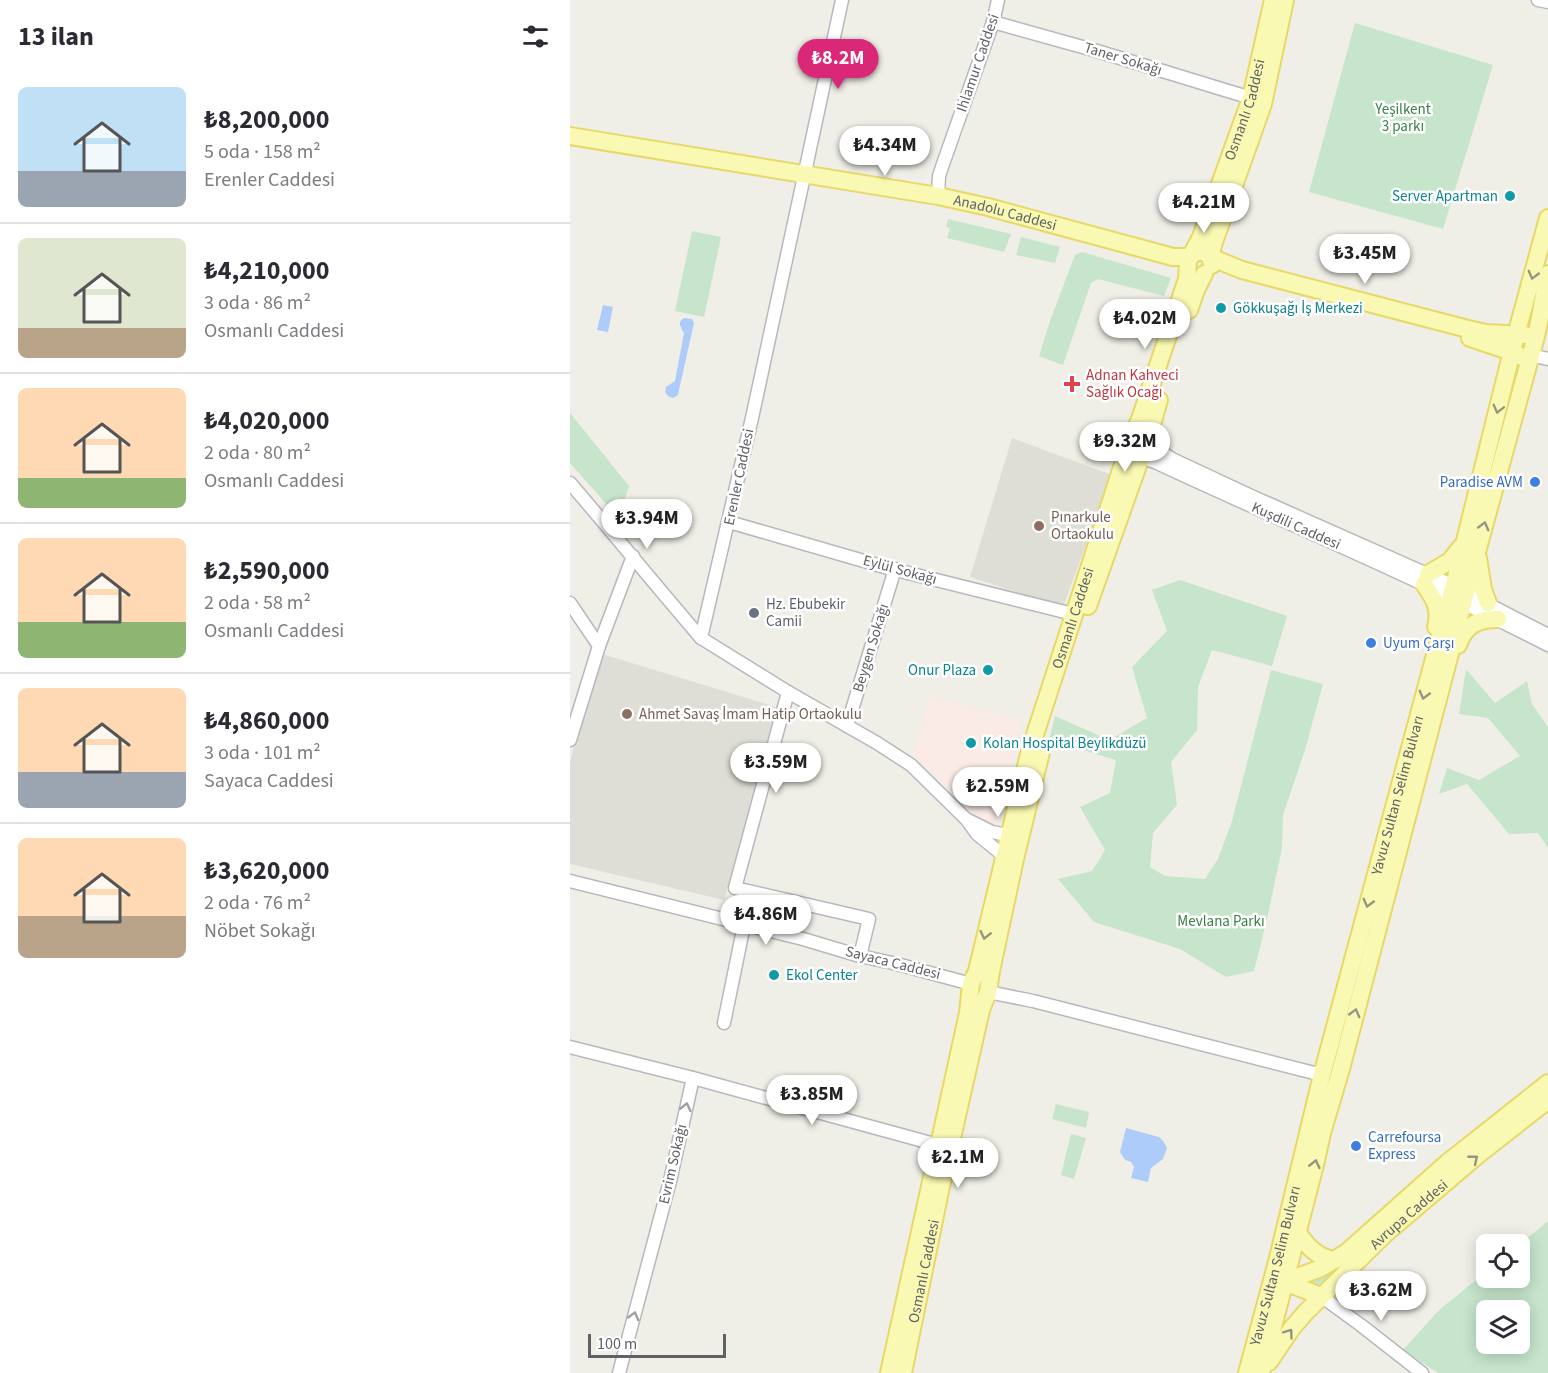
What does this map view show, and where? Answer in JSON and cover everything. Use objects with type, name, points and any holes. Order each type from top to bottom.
[{"type":"main road","name":"Osmanlı Caddesi","points":[[889,1373],[968,1013],[991,971],[1009,858],[1030,750],[1121,469],[1152,419],[1193,299],[1201,237],[1251,98],[1273,0]]},
{"type":"main road","name":"Osmanlı Caddesi","points":[[1197,265],[1214,242],[1263,104],[1285,0]]},
{"type":"main road","name":"Anadolu Caddesi","points":[[570,136],[988,207],[1076,234],[1173,257],[1477,340],[1516,355],[1531,358]]},
{"type":"main road","name":"Anadolu Caddesi","points":[[570,143],[803,177]]},
{"type":"main road","name":"Yavuz Sultan Selim Bulvarı","points":[[1247,1373],[1278,1280],[1458,595],[1516,334],[1548,218]]},
{"type":"main road","name":"Anadolu Caddesi","points":[[1197,265],[1242,270],[1486,333],[1521,334],[1542,343]]},
{"type":"main road","name":"Yavuz Sultan Selim Bulvarı","points":[[1470,548],[1531,358],[1542,343],[1540,320],[1548,274]]},
{"type":"main road","name":"Osmanlı Caddesi","points":[[1014,837],[1136,447]]},
{"type":"main road","points":[[1488,603],[1470,548],[1426,579],[1438,611],[1434,640],[1442,655],[1457,648],[1466,629],[1485,620],[1498,620]]},
{"type":"main road","name":"Osmanlı Caddesi","points":[[903,1373],[940,1191],[981,1010],[980,989]]},
{"type":"main road","name":"Yavuz Sultan Selim Bulvarı","points":[[1262,1373],[1278,1280],[1298,1233],[1322,1133],[1332,1072]]},
{"type":"main road","name":"Avrupa Caddesi","points":[[1278,1280],[1311,1273],[1347,1252],[1447,1163],[1548,1083]]},
{"type":"main road","name":"Avrupa Caddesi","points":[[1262,1373],[1292,1328],[1321,1296],[1384,1235],[1478,1155],[1548,1100]]},
{"type":"main road","points":[[1298,1233],[1313,1252],[1336,1260]]},
{"type":"main road","points":[[1278,1280],[1321,1296]]},
{"type":"street","name":"Erenler Caddesi","points":[[702,638],[842,0]]},
{"type":"street","name":"Ihlamur Caddesi","points":[[938,199],[939,176],[993,22],[998,0]]},
{"type":"street","points":[[1538,0],[1548,2]]},
{"type":"street","name":"Taner Sokağı","points":[[993,22],[1251,98]]},
{"type":"street","points":[[1531,358],[1534,356],[1548,359]]},
{"type":"street","name":"Kuşdili Caddesi","points":[[1136,447],[1157,463],[1362,550],[1458,595]]},
{"type":"street","points":[[570,483],[702,638],[911,765],[967,820],[977,834],[1009,858]]},
{"type":"street","name":"Eylül Sokağı","points":[[729,522],[895,569],[1073,614]]},
{"type":"street","points":[[570,740],[599,646],[633,556]]},
{"type":"street","name":"Beygen Sokağı","points":[[847,726],[895,569]]},
{"type":"street","points":[[1458,595],[1488,603],[1548,635]]},
{"type":"street","points":[[1458,595],[1498,620],[1548,645]]},
{"type":"street","points":[[570,603],[599,646]]},
{"type":"street","points":[[788,692],[735,888],[869,919],[860,956]]},
{"type":"street","points":[[967,820],[992,832],[1014,837]]},
{"type":"street","name":"Sayaca Caddesi","points":[[570,881],[803,939],[980,989],[1332,1072]]},
{"type":"street","points":[[724,1023],[744,925]]},
{"type":"street","points":[[570,1047],[938,1145]]},
{"type":"street","name":"Evrim Sokağı","points":[[619,1373],[670,1180],[693,1078]]},
{"type":"street","points":[[1321,1296],[1422,1373]]},
{"type":"shaded area","name":"Pınarkule Ortaokulu","points":[[1012,438],[1112,475],[1063,607],[970,577]]},
{"type":"shaded area","points":[[599,653],[776,707],[747,824],[724,900],[570,864],[570,762]]},
{"type":"shaded area","points":[[931,695],[1022,721],[997,823],[987,824],[982,820],[913,754]]},
{"type":"green space","name":"Yeşilkent 3 parkı","points":[[1355,23],[1493,65],[1443,229],[1309,192]]},
{"type":"green space","points":[[948,219],[1011,234],[1004,252],[947,238],[950,228],[946,227]]},
{"type":"green space","points":[[692,231],[721,237],[704,317],[675,311]]},
{"type":"green space","points":[[1021,237],[1060,247],[1055,263],[1016,255]]},
{"type":"green space","points":[[1082,252],[1171,278],[1164,296],[1098,279],[1091,283],[1063,365],[1039,356],[1075,255]]},
{"type":"green space","points":[[570,413],[629,486],[619,518],[570,463]]},
{"type":"green space","name":"Mevlana Parkı","points":[[1180,580],[1287,616],[1272,666],[1212,650],[1198,687],[1197,730],[1171,762],[1177,805],[1153,833],[1150,867],[1165,876],[1205,879],[1218,859],[1232,821],[1271,670],[1323,684],[1305,750],[1283,815],[1282,848],[1254,971],[1226,977],[1180,949],[1094,922],[1058,879],[1092,871],[1105,850],[1080,807],[1110,793],[1116,760],[1049,740],[1055,716],[1109,740],[1147,718],[1132,667],[1167,631],[1152,590]]},
{"type":"green space","points":[[1466,669],[1495,703],[1527,681],[1532,704],[1548,727],[1548,848],[1538,833],[1509,834],[1467,784],[1439,794],[1447,768],[1479,780],[1520,756],[1488,718],[1459,714]]},
{"type":"green space","points":[[1056,1104],[1089,1112],[1086,1128],[1052,1119]]},
{"type":"green space","points":[[1071,1134],[1086,1138],[1074,1179],[1061,1175]]},
{"type":"green space","points":[[1548,1221],[1548,1373],[1438,1373],[1403,1350],[1439,1310],[1476,1280],[1476,1288],[1530,1288],[1530,1236]]},
{"type":"green space","points":[[1377,1230],[1328,1281],[1317,1285],[1301,1283]]},
{"type":"water","points":[[603,305],[613,307],[608,332],[597,330]]},
{"type":"water","points":[[685,318],[692,319],[694,323],[678,395],[673,398],[665,392],[666,387],[675,381],[684,333],[680,322]]},
{"type":"water","points":[[1126,1128],[1159,1137],[1167,1148],[1163,1159],[1151,1168],[1148,1182],[1131,1178],[1134,1167],[1131,1162],[1125,1160],[1120,1152]]},
{"type":"place","name":"Server Apartman","points":[[1510,196]]},
{"type":"place","name":"Gökkuşağı İş Merkezi","points":[[1221,308]]},
{"type":"place","name":"Adnan Kahveci Sağlık Ocağı","points":[[1072,384]]},
{"type":"place","name":"Paradise AVM","points":[[1535,482]]},
{"type":"place","name":"Pınarkule Ortaokulu","points":[[1039,526]]},
{"type":"place","name":"Hz. Ebubekir Camii","points":[[754,613]]},
{"type":"place","name":"Uyum Çarşı","points":[[1371,643]]},
{"type":"place","name":"Onur Plaza","points":[[988,670]]},
{"type":"place","name":"Ahmet Savaş İmam Hatip Ortaokulu","points":[[627,714]]},
{"type":"place","name":"Kolan Hospital Beylikdüzü","points":[[971,743]]},
{"type":"place","name":"Ekol Center","points":[[774,975]]},
{"type":"place","name":"Carrefoursa Express","points":[[1356,1146]]}]
